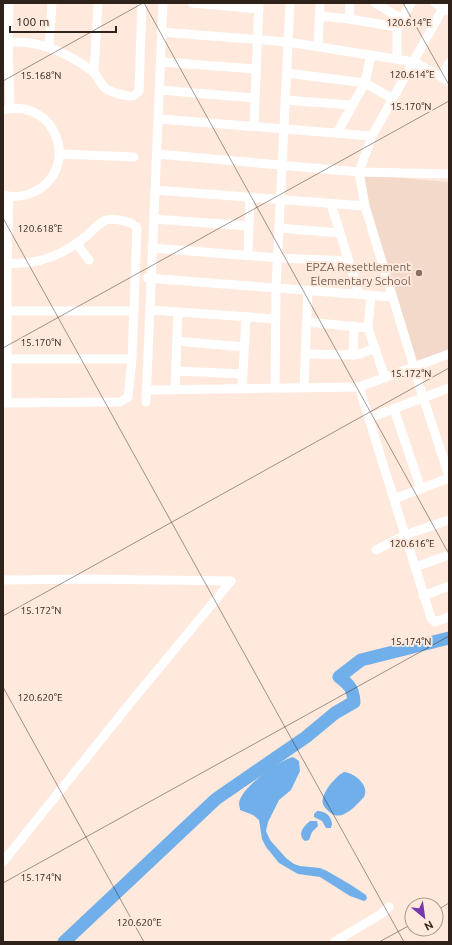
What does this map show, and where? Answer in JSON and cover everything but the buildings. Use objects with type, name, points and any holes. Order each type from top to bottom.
[{"type":"street","points":[[5,263],[20,264],[36,262],[56,256],[77,244],[100,224],[107,220],[129,222],[135,225],[137,228],[134,311],[132,359],[128,397],[120,402],[5,403],[5,263],[6,196],[28,195],[40,188],[51,178],[56,168],[59,154],[58,142],[55,133],[50,124],[39,114],[24,108],[6,109],[5,42],[9,3]]},
{"type":"street","points":[[49,47],[52,3]]},
{"type":"street","points":[[94,72],[98,3]]},
{"type":"street","points":[[5,42],[23,42],[49,47],[66,54],[94,72],[101,84],[109,91],[132,96],[139,91],[142,3]]},
{"type":"street","points":[[146,402],[150,310],[149,279],[154,219],[163,3]]},
{"type":"street","points":[[192,3],[259,6],[254,126]]},
{"type":"street","points":[[275,388],[276,288],[290,3]]},
{"type":"street","points":[[318,46],[320,3]]},
{"type":"street","points":[[349,19],[350,3]]},
{"type":"street","points":[[375,3],[402,19]]},
{"type":"street","points":[[397,59],[397,27],[411,3]]},
{"type":"street","points":[[394,499],[449,477],[364,206],[359,172],[372,136],[446,7],[435,3]]},
{"type":"street","points":[[320,16],[397,27]]},
{"type":"street","points":[[161,32],[288,42],[397,59],[414,62],[445,79],[449,63]]},
{"type":"street","points":[[337,133],[365,83],[371,55]]},
{"type":"street","points":[[160,62],[256,69]]},
{"type":"street","points":[[287,73],[365,83],[393,98]]},
{"type":"street","points":[[160,90],[254,98]]},
{"type":"street","points":[[286,100],[352,105]]},
{"type":"street","points":[[159,119],[372,136]]},
{"type":"street","points":[[59,154],[134,157]]},
{"type":"street","points":[[157,154],[359,172],[449,174]]},
{"type":"street","points":[[155,190],[364,206]]},
{"type":"street","points":[[248,255],[250,197]]},
{"type":"street","points":[[331,204],[359,294]]},
{"type":"street","points":[[154,219],[250,226]]},
{"type":"street","points":[[279,228],[340,234]]},
{"type":"street","points":[[77,244],[89,260]]},
{"type":"street","points":[[152,248],[278,258],[349,261]]},
{"type":"street","points":[[149,279],[359,294],[392,298]]},
{"type":"street","points":[[304,387],[308,291]]},
{"type":"street","points":[[371,295],[368,328],[384,378]]},
{"type":"street","points":[[150,310],[276,319]]},
{"type":"street","points":[[5,311],[134,311]]},
{"type":"street","points":[[174,390],[178,312]]},
{"type":"street","points":[[242,389],[246,318]]},
{"type":"street","points":[[307,322],[368,328]]},
{"type":"street","points":[[354,326],[354,355]]},
{"type":"street","points":[[177,341],[244,347]]},
{"type":"street","points":[[305,354],[354,355],[375,348]]},
{"type":"street","points":[[147,390],[359,387],[449,354]]},
{"type":"street","points":[[5,359],[132,359]]},
{"type":"street","points":[[176,370],[242,374]]},
{"type":"street","points":[[359,387],[423,596],[433,621],[436,622],[449,617]]},
{"type":"street","points":[[369,418],[449,388]]},
{"type":"street","points":[[394,409],[421,488]]},
{"type":"street","points":[[376,550],[405,535],[449,520]]},
{"type":"street","points":[[415,567],[449,555]]},
{"type":"street","points":[[3,580],[88,579],[231,581],[126,708],[3,862]]},
{"type":"street","points":[[423,596],[449,586]]},
{"type":"street","points":[[334,942],[381,914],[389,907]]},
{"type":"shaded area","name":"EPZA Resettlement Elementary School","points":[[365,175],[449,182],[449,351],[416,363],[360,177]]},
{"type":"water","points":[[293,757],[299,761],[300,771],[291,790],[279,800],[268,822],[266,831],[270,840],[286,858],[294,864],[320,868],[327,871],[366,895],[366,900],[364,901],[350,896],[320,877],[298,874],[279,863],[266,847],[262,839],[259,820],[253,815],[240,810],[239,804],[241,798],[252,783],[270,769]]},
{"type":"water","points":[[344,772],[357,777],[365,789],[365,793],[364,797],[351,810],[345,814],[336,816],[325,808],[323,800],[329,786]]},
{"type":"water","points":[[317,811],[323,812],[329,816],[332,824],[331,828],[326,828],[322,821],[314,817],[314,814]]},
{"type":"water","points":[[310,821],[317,821],[318,826],[312,832],[309,840],[305,841],[301,836],[301,833],[303,828]]},
{"type":"waterway","points":[[64,942],[216,799],[306,737],[335,713],[354,702],[353,694],[350,688],[346,682],[339,677],[361,660],[449,638]]},
{"type":"place","name":"EPZA Resettlement Elementary School","points":[[419,273]]}]
